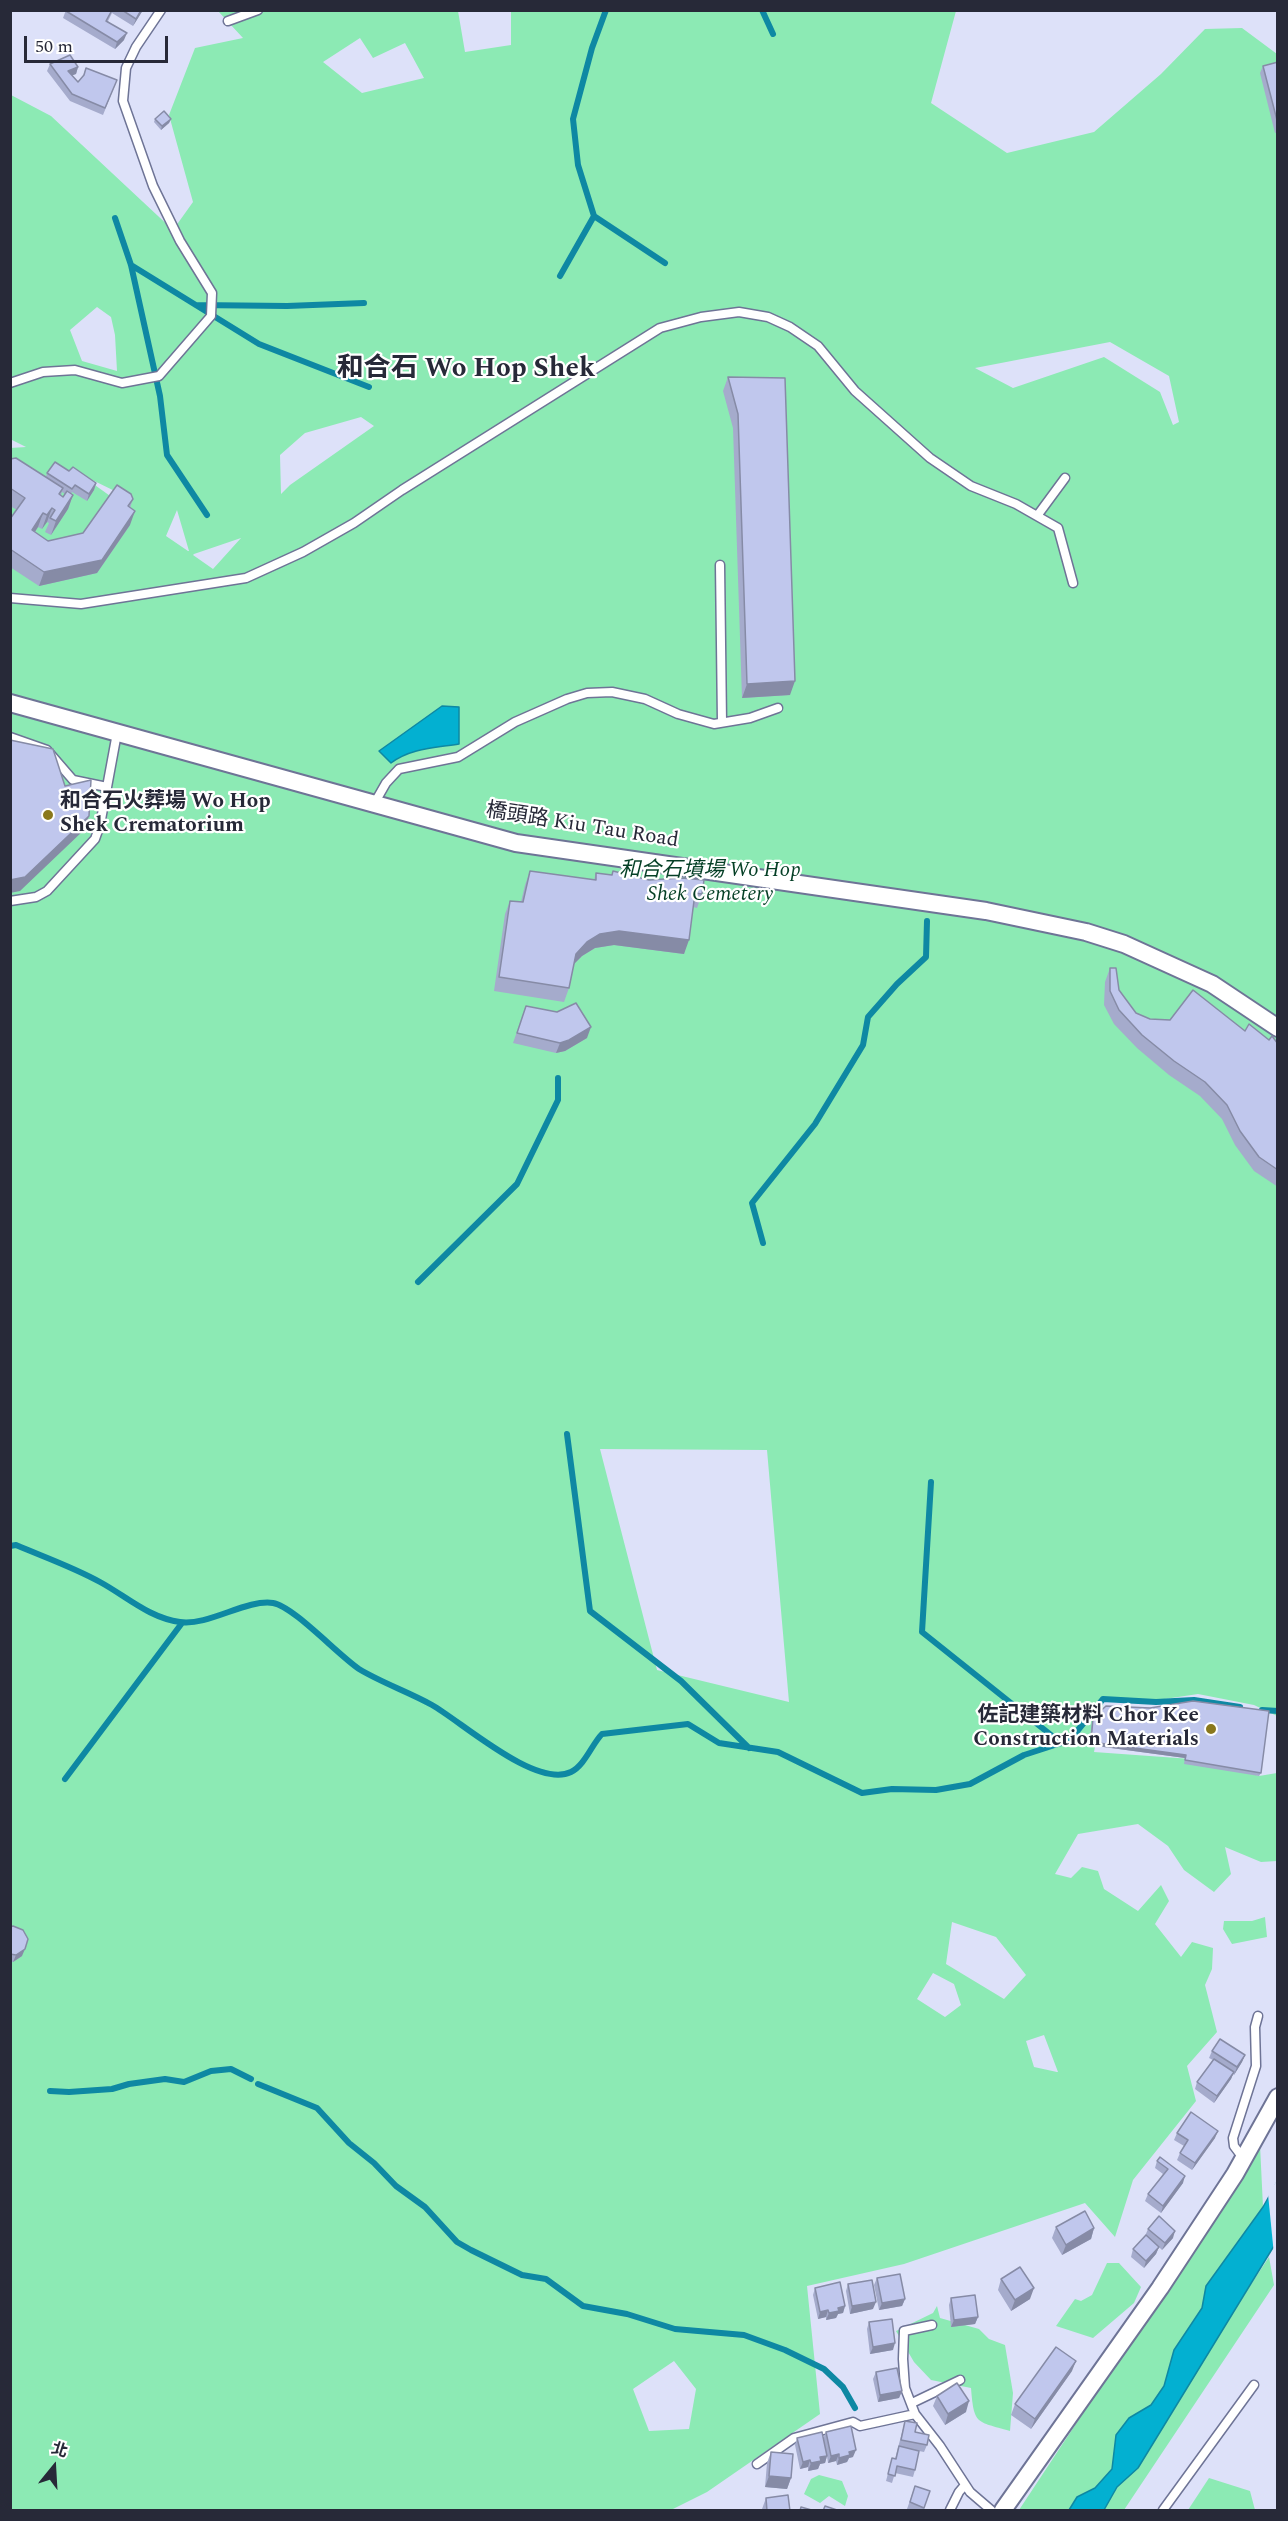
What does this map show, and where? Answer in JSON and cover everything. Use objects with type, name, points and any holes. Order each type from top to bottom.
[{"type":"street","name":"橋頭路 Kiu Tau Road","points":[[10,704],[516,843],[986,911],[1086,932],[1124,944],[1212,984],[1278,1028]]},
{"type":"street","points":[[1003,2511],[1160,2288],[1243,2158],[1278,2097]]},
{"type":"lane","points":[[10,383],[43,372],[75,370],[122,383],[159,376],[212,316],[212,293],[180,241],[153,186],[123,100],[126,68],[136,46],[161,10]]},
{"type":"lane","points":[[228,21],[258,10]]},
{"type":"lane","points":[[10,598],[81,604],[246,578],[303,552],[354,523],[402,490],[660,328],[701,317],[739,312],[768,317],[818,345],[855,392],[930,458],[971,486],[1016,504],[1058,528],[1073,583]]},
{"type":"lane","points":[[1037,516],[1065,478]]},
{"type":"lane","points":[[720,565],[722,722]]},
{"type":"lane","points":[[374,804],[386,783],[399,769],[458,757],[515,722],[567,699],[587,693],[612,692],[645,699],[678,714],[714,724],[750,718],[778,708]]},
{"type":"lane","points":[[10,902],[36,897],[47,891],[95,839],[100,825],[117,733]]},
{"type":"lane","points":[[10,737],[47,750],[73,780],[107,787]]},
{"type":"lane","points":[[1243,2158],[1234,2146],[1233,2138],[1256,2066],[1255,2027],[1258,2016]]},
{"type":"lane","points":[[932,2325],[904,2331],[905,2388],[915,2414],[940,2446],[965,2486],[991,2511]]},
{"type":"lane","points":[[912,2403],[960,2380]]},
{"type":"lane","points":[[1163,2511],[1254,2385]]},
{"type":"lane","points":[[757,2464],[803,2434],[853,2422],[860,2426],[915,2414]]},
{"type":"lane","points":[[950,2511],[959,2492],[965,2486]]},
{"type":"green space","name":"和合石墳場 Wo Hop Shek Cemetery","points":[[218,11],[458,11],[465,52],[511,45],[511,11],[956,11],[931,103],[1007,153],[1094,132],[1161,74],[1205,29],[1242,28],[1277,54],[1277,1716],[1254,1705],[1198,1694],[1158,1700],[1104,1699],[1094,1752],[1205,1760],[1259,1776],[1277,1773],[1277,1861],[1261,1862],[1225,1847],[1231,1874],[1214,1892],[1184,1870],[1168,1846],[1138,1824],[1078,1834],[1055,1874],[1071,1878],[1082,1867],[1098,1871],[1104,1889],[1138,1911],[1161,1885],[1169,1901],[1155,1924],[1181,1957],[1192,1942],[1213,1948],[1212,1969],[1205,1985],[1217,2032],[1187,2066],[1196,2101],[1133,2180],[1115,2237],[1085,2203],[904,2264],[807,2286],[820,2414],[707,2492],[671,2510],[11,2510],[10,448],[26,447],[10,439],[11,95],[51,116],[173,230],[193,202],[169,115],[195,48],[243,38]],"holes":[[[360,38],[373,58],[405,43],[424,78],[362,93],[323,62]],[[97,307],[111,317],[115,335],[117,371],[82,361],[70,330]],[[1110,342],[1169,376],[1179,422],[1173,425],[1160,392],[1104,357],[1013,388],[975,368]],[[361,417],[374,426],[290,485],[281,494],[280,455],[305,433]],[[78,473],[129,498],[127,508]],[[177,510],[189,551],[166,536]],[[241,538],[213,569],[193,555]],[[600,1449],[767,1450],[789,1702],[657,1670]],[[952,1922],[996,1937],[1026,1975],[1004,1999],[946,1964]],[[933,1973],[954,1984],[961,2005],[945,2017],[917,1999]],[[1044,2035],[1058,2072],[1034,2067],[1026,2041]],[[674,2361],[696,2389],[689,2429],[649,2431],[633,2389]]]},
{"type":"green space","points":[[1265,1917],[1267,1937],[1232,1944],[1223,1929],[1224,1921],[1252,1921]]},
{"type":"green space","points":[[1260,2145],[1263,2207],[1206,2286],[1202,2308],[1174,2350],[1164,2386],[1151,2405],[1129,2418],[1116,2435],[1112,2469],[1095,2488],[1076,2498],[1069,2510],[1019,2510]]},
{"type":"green space","points":[[1269,2257],[1274,2285],[1124,2510],[1104,2510],[1117,2487]]},
{"type":"green space","points":[[1107,2263],[1119,2263],[1141,2287],[1134,2303],[1093,2338],[1056,2326],[1075,2299],[1081,2301],[1092,2295]]},
{"type":"green space","points":[[937,2306],[940,2318],[979,2329],[989,2339],[1005,2345],[1013,2393],[1010,2431],[979,2420],[974,2409],[971,2388],[931,2380],[914,2362],[896,2331],[933,2313]]},
{"type":"green space","points":[[819,2475],[842,2481],[848,2496],[845,2506],[829,2496],[820,2503],[804,2494],[811,2479]]},
{"type":"green space","points":[[1209,2478],[1250,2491],[1255,2510],[1188,2510]]},
{"type":"water","points":[[442,706],[459,707],[459,744],[415,751],[391,763],[379,751]]},
{"type":"water","points":[[1277,2182],[1277,2241],[1138,2468],[1117,2487],[1104,2510],[1069,2510],[1077,2497],[1095,2488],[1112,2469],[1116,2435],[1129,2418],[1151,2405],[1164,2386],[1174,2350],[1202,2308],[1206,2286],[1263,2207]]},
{"type":"pier","points":[[1278,2179],[1278,2248],[1274,2255],[1268,2194]]},
{"type":"building","points":[[66,10],[112,10],[106,21],[127,33],[117,42]]},
{"type":"building","points":[[122,10],[141,10],[136,19]]},
{"type":"building","points":[[70,55],[78,67],[68,71],[78,82],[86,68],[117,80],[105,108],[72,94],[50,64]]},
{"type":"building","points":[[1278,62],[1278,124],[1263,66]]},
{"type":"building","points":[[164,111],[171,119],[162,126],[155,119]]},
{"type":"building","points":[[728,377],[785,378],[795,681],[747,684],[738,414]]},
{"type":"building","points":[[16,458],[63,488],[59,494],[63,497],[67,491],[73,495],[56,521],[50,518],[55,510],[52,508],[47,515],[43,513],[32,530],[48,541],[83,533],[117,485],[131,494],[133,499],[128,506],[135,511],[102,560],[44,572],[10,549],[10,519],[25,498],[10,488],[10,459]]},
{"type":"building","points":[[55,462],[69,471],[73,467],[96,483],[89,494],[75,485],[72,489],[47,473]]},
{"type":"building","name":"和合石火葬場 Wo Hop Shek Crematorium","points":[[10,740],[53,749],[65,786],[91,780],[89,816],[25,877],[10,880]]},
{"type":"building","points":[[530,871],[596,880],[596,873],[612,875],[613,871],[649,880],[682,878],[704,880],[702,894],[695,893],[689,940],[619,931],[600,934],[587,942],[576,954],[569,988],[499,977],[510,901],[523,902]]},
{"type":"building","points":[[1110,968],[1116,968],[1119,990],[1136,1013],[1150,1019],[1170,1020],[1193,990],[1245,1031],[1249,1024],[1269,1040],[1272,1036],[1278,1044],[1278,1170],[1259,1157],[1240,1131],[1227,1105],[1205,1082],[1142,1035],[1119,1010],[1110,991]]},
{"type":"building","points":[[576,1003],[591,1027],[569,1040],[560,1043],[517,1033],[526,1006],[557,1012]]},
{"type":"building","points":[[1193,1701],[1269,1711],[1261,1773],[1185,1760],[1186,1755],[1091,1742],[1093,1718],[1106,1706],[1150,1708]]},
{"type":"building","points":[[10,1927],[23,1930],[28,1939],[25,1949],[16,1955],[10,1954]]},
{"type":"building","points":[[1220,2039],[1245,2055],[1237,2067],[1212,2051]]},
{"type":"building","points":[[1214,2059],[1234,2072],[1217,2096],[1197,2082]]},
{"type":"building","points":[[1191,2112],[1218,2131],[1195,2163],[1180,2153],[1188,2140],[1177,2133]]},
{"type":"building","points":[[1160,2157],[1185,2176],[1163,2206],[1148,2194],[1168,2169],[1157,2161]]},
{"type":"building","points":[[1085,2211],[1094,2228],[1066,2245],[1056,2227]]},
{"type":"building","points":[[1159,2216],[1175,2231],[1165,2243],[1148,2229]]},
{"type":"building","points":[[1146,2235],[1159,2247],[1146,2261],[1133,2249]]},
{"type":"building","points":[[1020,2267],[1034,2288],[1015,2300],[1001,2279]]},
{"type":"building","points":[[900,2274],[905,2299],[882,2303],[877,2278]]},
{"type":"building","points":[[872,2280],[876,2302],[852,2306],[848,2284]]},
{"type":"building","points":[[840,2282],[845,2306],[838,2308],[839,2311],[820,2312],[815,2288]]},
{"type":"building","points":[[975,2295],[978,2317],[954,2320],[951,2298]]},
{"type":"building","points":[[892,2319],[895,2343],[873,2347],[869,2322]]},
{"type":"building","points":[[1056,2347],[1076,2361],[1035,2419],[1015,2404]]},
{"type":"building","points":[[897,2368],[902,2391],[880,2395],[876,2372]]},
{"type":"building","points":[[957,2383],[969,2401],[948,2414],[937,2396]]},
{"type":"building","points":[[905,2421],[917,2423],[915,2432],[929,2435],[927,2445],[901,2440]]},
{"type":"building","points":[[851,2426],[856,2450],[849,2452],[850,2455],[839,2458],[839,2454],[831,2456],[826,2432]]},
{"type":"building","points":[[822,2432],[827,2456],[820,2457],[821,2461],[803,2462],[797,2438]]},
{"type":"building","points":[[899,2446],[919,2451],[915,2470],[897,2466],[895,2476],[888,2474],[892,2458],[896,2459]]},
{"type":"building","points":[[771,2452],[793,2454],[791,2478],[769,2476]]},
{"type":"building","points":[[915,2486],[930,2491],[924,2508],[910,2502]]},
{"type":"building","points":[[788,2495],[790,2511],[767,2511],[766,2498]]},
{"type":"building","points":[[825,2506],[840,2511],[823,2511]]},
{"type":"building","points":[[801,2507],[815,2511],[800,2511]]},
{"type":"waterway","points":[[560,276],[594,216],[578,165],[573,119],[592,48],[606,10]]},
{"type":"waterway","points":[[762,10],[773,34]]},
{"type":"waterway","points":[[594,216],[665,263]]},
{"type":"waterway","points":[[115,218],[131,265],[160,396],[167,455],[207,515]]},
{"type":"waterway","points":[[131,265],[259,344],[369,387]]},
{"type":"waterway","points":[[196,305],[287,306],[364,303]]},
{"type":"waterway","points":[[763,1243],[752,1203],[815,1124],[863,1045],[868,1017],[897,984],[926,957],[927,921]]},
{"type":"waterway","points":[[418,1282],[517,1184],[558,1100],[558,1078]]},
{"type":"waterway","points":[[567,1434],[590,1611],[681,1681],[749,1748]]},
{"type":"waterway","points":[[931,1482],[922,1632],[1061,1743]]},
{"type":"waterway","points":[[10,1546],[16,1545],[79,1572],[138,1606],[169,1620],[180,1622],[203,1620],[262,1603],[282,1606],[359,1669],[432,1705],[520,1763],[556,1775],[576,1769],[602,1734],[688,1724],[719,1743],[778,1752],[862,1793],[892,1789],[936,1790],[970,1784],[1024,1755],[1061,1743],[1074,1735],[1103,1699],[1156,1702],[1194,1700],[1240,1707]]},
{"type":"waterway","points":[[65,1779],[182,1623]]},
{"type":"waterway","points":[[1262,1710],[1278,1711]]},
{"type":"waterway","points":[[50,2091],[112,2089],[165,2079],[184,2082],[211,2071],[231,2069],[251,2079]]},
{"type":"waterway","points":[[258,2084],[317,2108],[349,2143],[374,2163],[396,2186],[425,2207],[457,2242],[471,2250],[522,2275],[546,2279],[583,2306],[627,2314],[675,2329],[744,2335],[785,2350],[824,2369],[843,2387],[855,2408]]},
{"type":"place","name":"和合石火葬場 Wo Hop Shek Crematorium","points":[[48,815]]},
{"type":"place","name":"佐記建築材料 Chor Kee Construction Materials","points":[[1211,1729]]},
{"type":"district","name":"和合石 Wo Hop Shek","points":[[466,371]]}]
